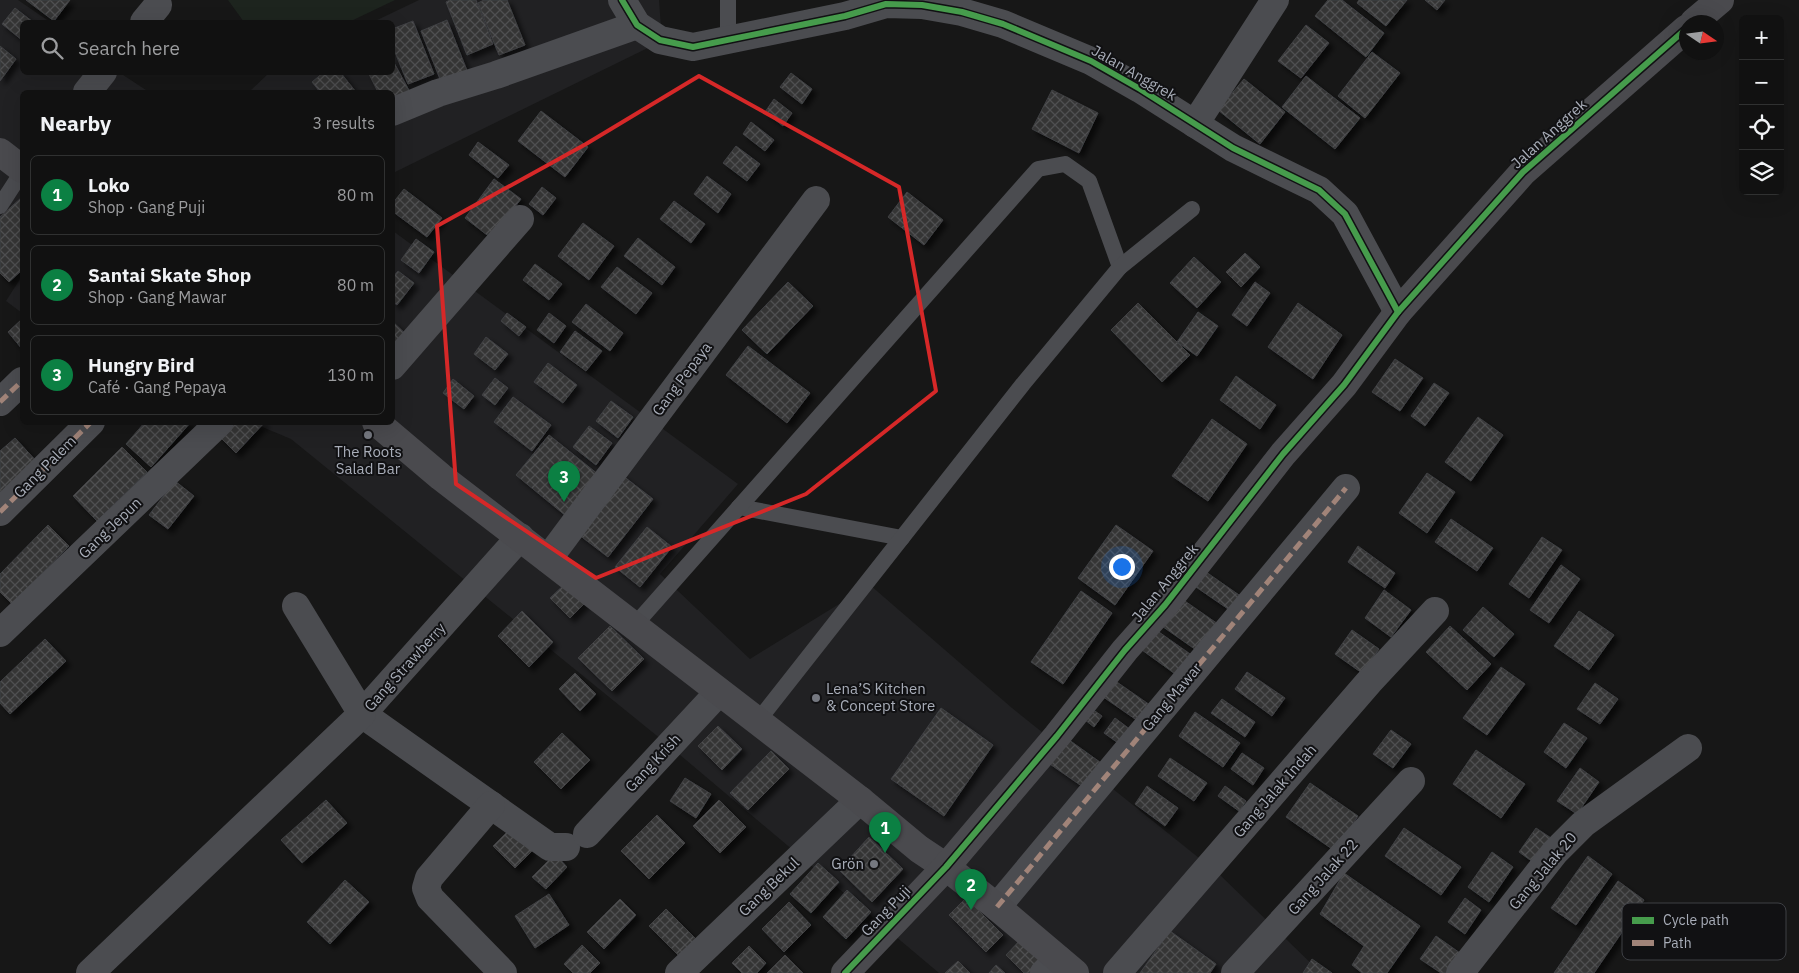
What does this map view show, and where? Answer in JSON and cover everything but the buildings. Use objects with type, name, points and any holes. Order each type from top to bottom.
[{"type":"street","name":"Jalan Anggrek","points":[[622,0],[637,25],[660,40],[693,47],[845,16],[886,4],[922,5],[954,10],[1003,24],[1091,62],[1140,89],[1232,148],[1319,190],[1344,214],[1398,312]]},
{"type":"street","points":[[1195,124],[1275,0]]},
{"type":"street","points":[[1702,15],[1720,0]]},
{"type":"street","points":[[395,111],[637,25]]},
{"type":"street","name":"Jalan Anggrek","points":[[946,867],[1165,605],[1282,454],[1344,385],[1398,312],[1523,172],[1679,35]]},
{"type":"street","points":[[89,90],[101,75]]},
{"type":"street","points":[[0,152],[20,169]]},
{"type":"street","name":"Gang Pepaya","points":[[548,559],[816,200]]},
{"type":"street","points":[[395,363],[520,219]]},
{"type":"street","points":[[0,402],[20,383]]},
{"type":"street","name":"Gang Palem","points":[[0,512],[88,425]]},
{"type":"street","name":"Gang Jepun","points":[[0,633],[217,425]]},
{"type":"street","points":[[380,425],[441,477],[860,800],[920,850],[946,867],[997,907],[1059,968]]},
{"type":"street","name":"Gang Mawar","points":[[997,907],[1346,488]]},
{"type":"street","name":"Gang Strawberry","points":[[520,537],[362,714],[491,805],[568,843]]},
{"type":"street","points":[[90,973],[362,714],[296,606]]},
{"type":"street","name":"Gang Jalak Indah","points":[[1117,973],[1369,682],[1435,611]]},
{"type":"street","name":"Gang Krish","points":[[568,843],[719,692]]},
{"type":"street","name":"Gang Jalak 20","points":[[1460,973],[1555,852],[1576,831],[1688,748]]},
{"type":"street","name":"Gang Jalak 22","points":[[1235,973],[1410,781]]},
{"type":"street","name":"Gang Bekul","points":[[679,973],[860,800]]},
{"type":"street","points":[[491,805],[430,878],[426,888],[430,898],[503,973]]},
{"type":"street","name":"Gang Puji","points":[[845,973],[946,867]]},
{"type":"lane","points":[[728,0],[728,39]]},
{"type":"lane","points":[[633,626],[1038,169],[1065,164],[1089,181],[1120,267]]},
{"type":"lane","points":[[0,206],[20,174]]},
{"type":"lane","points":[[758,722],[1023,384],[1120,267],[1192,208]]},
{"type":"lane","points":[[739,507],[902,538]]},
{"type":"highlighted area","points":[[699,76],[899,187],[936,391],[806,494],[596,578],[456,484],[437,226],[586,144]]},
{"type":"shaded area","points":[[0,0],[18,0],[47,20],[20,20],[20,75],[123,75],[146,90],[20,90],[20,263],[0,241]]},
{"type":"shaded area","points":[[228,0],[395,0],[353,20],[243,20]]},
{"type":"shaded area","points":[[419,0],[659,0],[662,41],[395,172],[395,90],[251,90],[267,75],[395,75],[395,20],[377,20]]},
{"type":"shaded area","points":[[395,232],[738,484],[660,574],[750,659],[870,585],[1012,708],[1219,874],[1321,973],[939,973],[667,744],[291,439],[258,425],[395,425]]},
{"type":"shaded area","points":[[20,279],[20,312],[6,301]]},
{"type":"marked path","points":[[0,402],[20,383]]},
{"type":"marked path","points":[[0,512],[88,425]]},
{"type":"marked path","points":[[997,907],[1346,488]]},
{"type":"cycle path","points":[[622,0],[637,25],[660,40],[693,47],[845,16],[886,4],[922,5],[962,12],[1003,24],[1091,61],[1140,89],[1233,148],[1319,190],[1345,214],[1398,312]]},
{"type":"cycle path","points":[[845,973],[946,867],[1057,736],[1125,650],[1165,605],[1283,454],[1344,385],[1398,312],[1523,172],[1679,35]]},
{"type":"place","name":"The Roots Salad Bar","points":[[368,435]]},
{"type":"place","name":"Hungry Bird","points":[[564,502]]},
{"type":"place","name":"Lena’S Kitchen & Concept Store","points":[[816,698]]},
{"type":"place","name":"Loko","points":[[885,853]]},
{"type":"place","name":"Grön","points":[[874,864]]},
{"type":"place","name":"Santai Skate Shop","points":[[971,910]]}]
